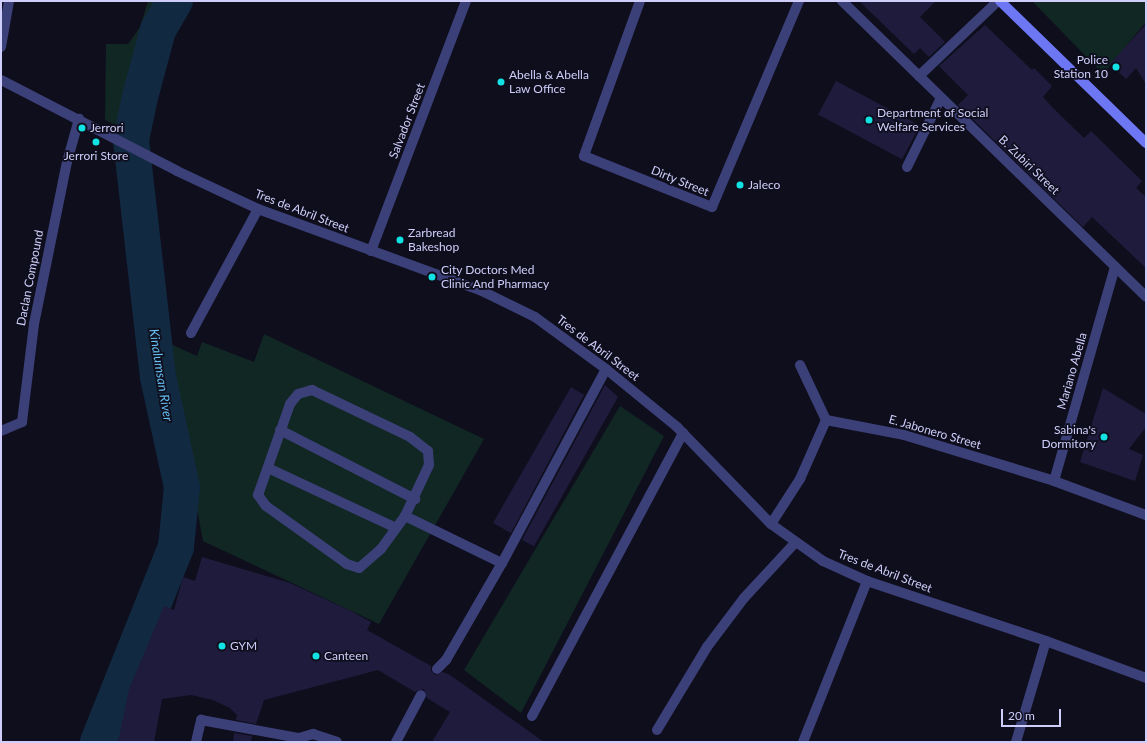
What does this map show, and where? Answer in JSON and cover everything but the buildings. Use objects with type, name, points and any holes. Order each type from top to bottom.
[{"type":"main road","points":[[999,1],[1146,143]]},
{"type":"street","points":[[1,47],[9,1]]},
{"type":"street","name":"Salvador Street","points":[[372,251],[466,1]]},
{"type":"street","name":"Dirty Street","points":[[640,1],[584,156],[712,207],[799,1]]},
{"type":"street","name":"B. Zubiri Street","points":[[842,1],[1146,297]]},
{"type":"street","points":[[919,76],[999,1]]},
{"type":"street","name":"Tres de Abril Street","points":[[1,80],[80,119],[177,172],[258,209],[482,291],[535,317],[606,369],[683,433],[772,524],[795,543],[823,561],[867,581],[1046,641],[1146,678]]},
{"type":"street","points":[[907,167],[941,98]]},
{"type":"street","name":"Daclan Compound","points":[[1,431],[22,422],[34,324],[67,162],[80,119]]},
{"type":"street","points":[[191,333],[258,209]]},
{"type":"street","name":"Mariano Abella","points":[[1054,481],[1115,267]]},
{"type":"street","points":[[772,524],[800,479],[826,420],[800,365]]},
{"type":"street","points":[[437,669],[446,660],[502,563],[606,369]]},
{"type":"street","points":[[312,390],[410,437],[428,451],[429,465],[415,499],[405,516],[381,549],[359,568],[348,564],[266,506],[258,495],[268,468],[290,404],[298,394],[312,390]]},
{"type":"street","name":"E. Jabonero Street","points":[[826,420],[904,435],[1054,481],[1146,515]]},
{"type":"street","points":[[280,430],[415,499]]},
{"type":"street","points":[[532,716],[683,433]]},
{"type":"street","points":[[268,468],[396,528]]},
{"type":"street","points":[[405,516],[502,563]]},
{"type":"street","points":[[657,730],[707,647],[744,598],[795,543]]},
{"type":"street","points":[[807,741],[867,581]]},
{"type":"street","points":[[1016,742],[1046,641]]},
{"type":"street","points":[[396,742],[421,695]]},
{"type":"street","points":[[196,742],[201,720],[299,738],[313,734],[337,742]]},
{"type":"green space","points":[[148,1],[185,1],[160,41],[137,135],[105,120],[106,44],[128,44],[140,27]]},
{"type":"green space","points":[[1032,1],[1146,1],[1146,22],[1103,74]]},
{"type":"green space","points":[[264,334],[484,439],[379,624],[203,541],[166,342],[197,356],[202,342],[254,362]]},
{"type":"green space","points":[[620,406],[664,436],[521,713],[464,670]]},
{"type":"waterway","name":"Kinalumsan River","points":[[98,742],[176,547],[182,487],[158,377],[131,140],[140,97],[158,30],[175,1]]},
{"type":"place","name":"Police Station 10","points":[[1116,67]]},
{"type":"place","name":"Abella & Abella Law Office","points":[[501,82]]},
{"type":"place","name":"Department of Social Welfare Services","points":[[869,120]]},
{"type":"place","name":"Jerrori","points":[[82,128]]},
{"type":"place","name":"Jerrori Store","points":[[96,142]]},
{"type":"place","name":"Jaleco","points":[[740,185]]},
{"type":"place","name":"Zarbread Bakeshop","points":[[400,240]]},
{"type":"place","name":"City Doctors Med Clinic And Pharmacy","points":[[432,277]]},
{"type":"place","name":"Sabina's Dormitory","points":[[1104,437]]},
{"type":"place","name":"GYM","points":[[222,646]]},
{"type":"place","name":"Canteen","points":[[316,656]]}]
